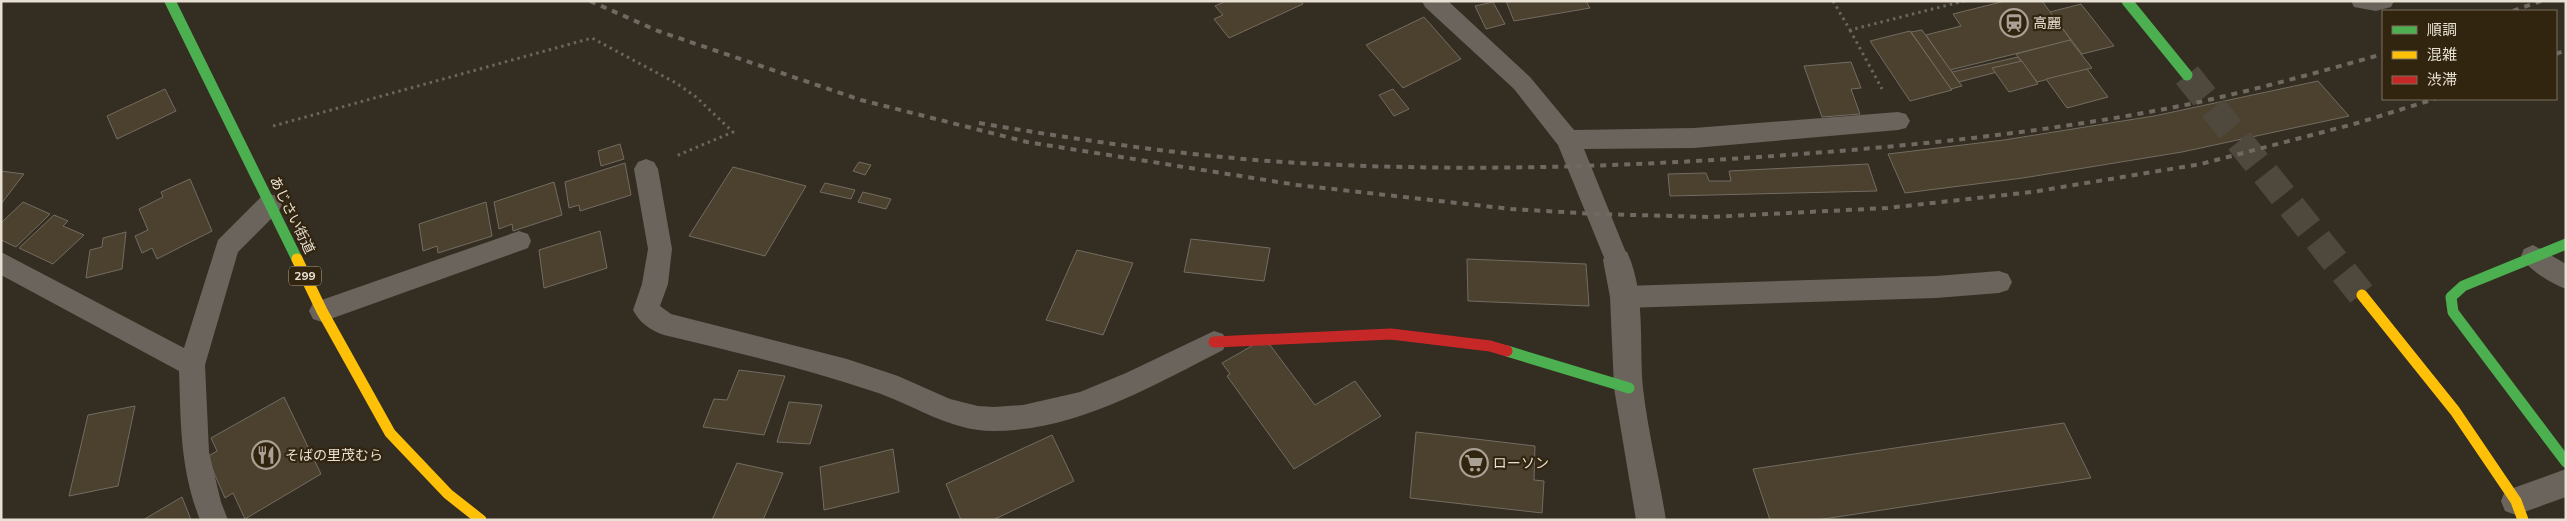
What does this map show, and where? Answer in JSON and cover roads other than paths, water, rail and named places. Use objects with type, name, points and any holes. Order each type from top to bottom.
[{"type":"main road","name":"あじさい街道","points":[[170,1],[322,311],[390,432],[448,494],[481,520]]},
{"type":"main road","points":[[2127,1],[2187,75]]},
{"type":"main road","points":[[2566,244],[2463,286],[2450,297],[2453,312],[2566,462]]},
{"type":"main road","points":[[2362,295],[2455,411],[2519,511]]},
{"type":"main road","points":[[1214,342],[1391,334],[1490,346],[1629,388]]},
{"type":"street","points":[[1617,260],[1624,297],[1629,388],[1652,520]]},
{"type":"street","points":[[2519,511],[2566,483]]},
{"type":"lane","points":[[1433,1],[1522,82],[1568,140],[1617,260]]},
{"type":"lane","points":[[2362,1],[2376,3],[2384,1]]},
{"type":"lane","points":[[1568,140],[1694,138],[1898,121]]},
{"type":"lane","points":[[646,169],[660,249],[655,284],[646,310],[664,324],[875,379],[968,418],[995,419],[1026,416],[1070,407],[1146,376],[1214,342]]},
{"type":"lane","points":[[214,520],[207,502],[195,452],[192,365],[227,247],[270,204]]},
{"type":"lane","points":[[322,311],[519,241]]},
{"type":"lane","points":[[2533,256],[2566,278]]},
{"type":"lane","points":[[1,263],[192,365]]},
{"type":"lane","points":[[1624,297],[1936,286],[1998,282]]},
{"type":"tunnel","points":[[2187,75],[2362,295]]},
{"type":"railway","points":[[590,1],[658,31],[861,100],[1027,142],[1297,185],[1511,209],[1597,214],[1710,217],[1887,208],[2032,192],[2201,164],[2354,124],[2432,100]]},
{"type":"railway","points":[[2516,10],[2541,1]]},
{"type":"railway","points":[[2557,54],[2566,50]]},
{"type":"railway","points":[[979,123],[1130,146],[1283,162],[1461,168],[1640,164],[1867,149],[2029,131],[2137,114],[2214,99],[2382,54]]},
{"type":"place","name":"高麗","points":[[2014,23]]},
{"type":"place","name":"そばの里茂むら","points":[[266,455]]},
{"type":"place","name":"ローソン","points":[[1474,463]]}]
